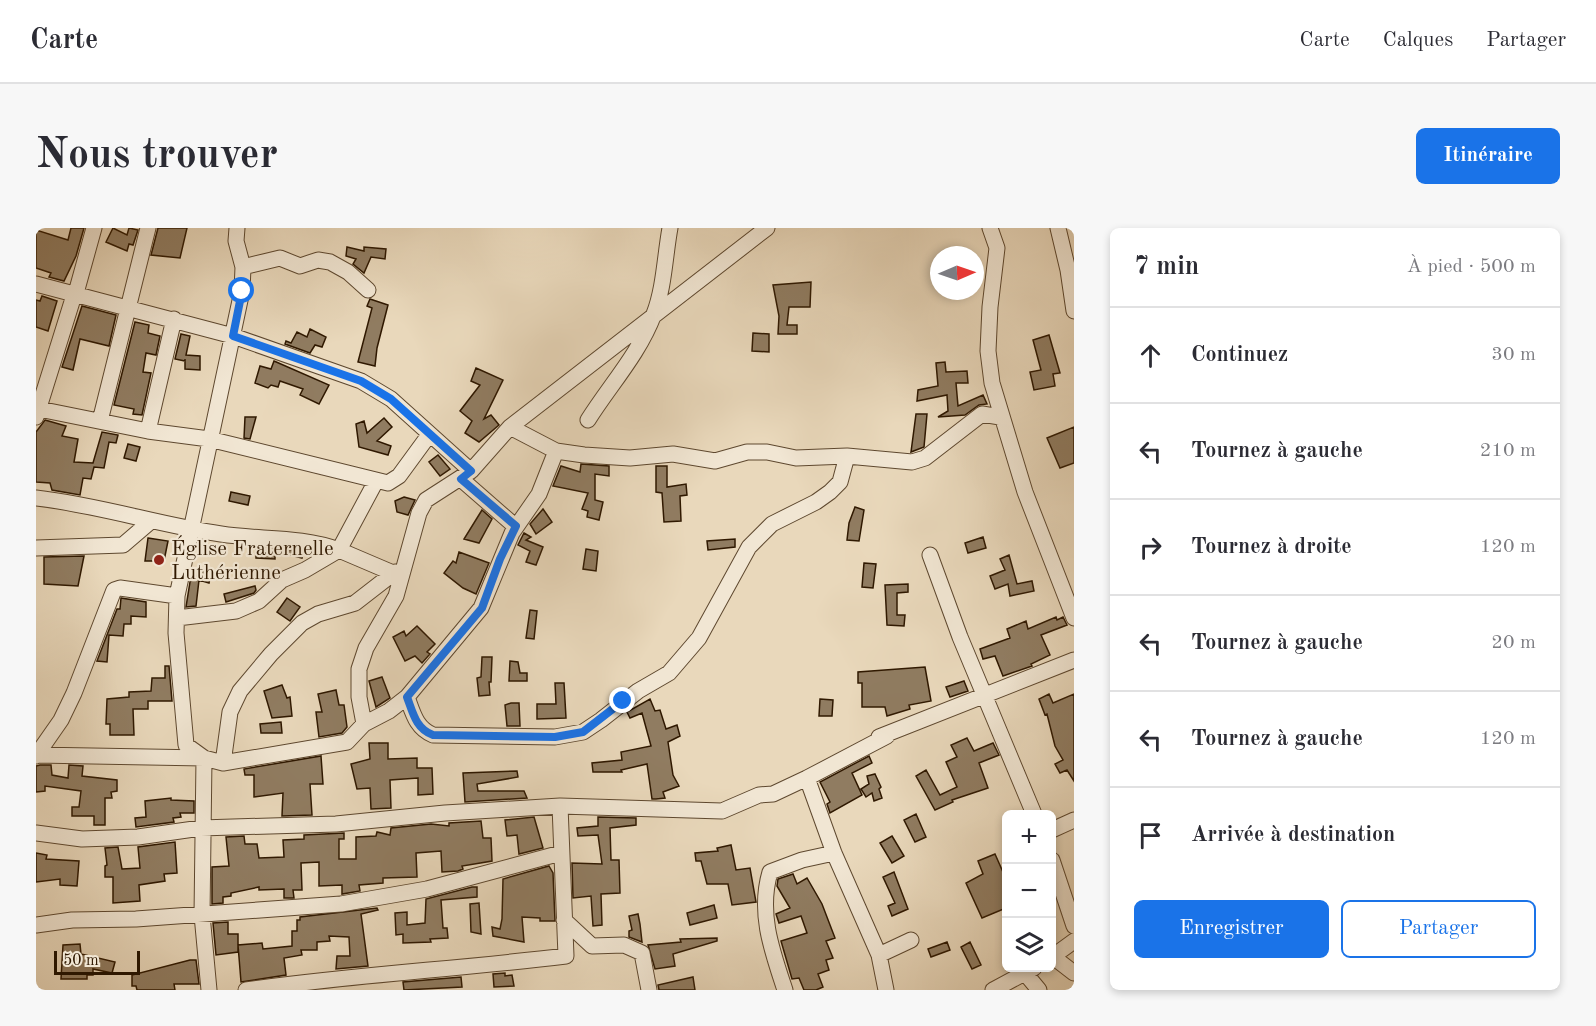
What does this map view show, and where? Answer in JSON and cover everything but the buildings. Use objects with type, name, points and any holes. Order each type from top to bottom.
[{"type":"street","points":[[94,228],[38,413],[209,439],[376,481],[395,481],[429,435]]},
{"type":"street","points":[[99,421],[148,228]]},
{"type":"street","points":[[204,758],[186,745],[176,633],[177,596],[233,336],[243,267],[236,241],[237,228]]},
{"type":"street","points":[[588,420],[612,381],[630,362],[655,313],[670,228]]},
{"type":"street","points":[[364,724],[359,697],[359,669],[366,648],[396,596],[399,575],[419,513],[426,500],[466,475],[510,427],[767,228]]},
{"type":"street","points":[[990,228],[998,248],[990,307],[988,351],[1000,417],[1024,492],[1074,618]]},
{"type":"street","points":[[1058,228],[1068,270],[1074,311]]},
{"type":"street","points":[[243,267],[280,258],[300,266],[318,260],[330,262],[348,272],[368,290]]},
{"type":"street","points":[[36,284],[76,292],[233,336],[361,381],[391,399],[429,435],[516,526]]},
{"type":"street","points":[[148,431],[174,319]]},
{"type":"street","points":[[510,427],[556,451],[630,458],[673,454],[715,461],[747,452],[767,452],[796,459],[847,456],[919,461],[982,414],[1000,417]]},
{"type":"street","points":[[36,756],[204,758],[223,763],[347,742],[364,724],[389,711],[407,697],[482,608],[500,559],[516,526],[539,494],[556,451]]},
{"type":"street","points":[[407,697],[417,723],[424,732],[433,735],[555,737],[583,732],[638,691],[669,673],[699,638],[749,547],[772,524],[816,502],[830,492],[840,482],[847,456]]},
{"type":"street","points":[[177,618],[236,611],[259,601],[282,580],[305,570],[339,550],[376,481]]},
{"type":"street","points":[[36,498],[67,501],[192,529],[252,538],[320,543],[399,575]]},
{"type":"street","points":[[36,548],[123,545],[151,521]]},
{"type":"street","points":[[930,555],[1032,810]]},
{"type":"street","points":[[223,763],[230,712],[240,691],[272,654],[302,623],[318,614],[355,603],[399,575]]},
{"type":"street","points":[[36,756],[61,720],[74,693],[114,590],[120,588],[177,596]]},
{"type":"street","points":[[36,833],[93,838],[138,837],[201,828],[336,824],[445,813],[560,806],[722,811],[759,795],[773,794],[883,737],[984,694],[1074,660]]},
{"type":"street","points":[[204,758],[201,828],[202,915],[209,990]]},
{"type":"street","points":[[807,777],[834,853],[879,955],[886,990]]},
{"type":"street","points":[[246,990],[566,956],[560,806]]},
{"type":"street","points":[[1056,828],[1074,820]]},
{"type":"street","points":[[36,925],[72,920],[202,915],[341,904],[427,889],[561,853]]},
{"type":"street","points":[[785,990],[766,925],[764,896],[770,872],[802,860],[834,853]]},
{"type":"street","points":[[1053,864],[1074,926]]},
{"type":"street","points":[[564,920],[592,946],[624,945],[642,953],[649,990]]},
{"type":"street","points":[[1056,954],[1074,941]]},
{"type":"street","points":[[879,955],[906,943]]},
{"type":"street","points":[[1056,960],[1074,974]]},
{"type":"street","points":[[993,990],[1025,972]]},
{"type":"street","points":[[1030,972],[1039,990]]},
{"type":"place","name":"Église Fraternelle Luthérienne","points":[[159,560]]},
{"type":"route","points":[[242,291],[233,336],[361,381],[391,399],[471,471],[461,479],[516,526],[500,559],[482,608],[407,697],[417,723],[424,732],[433,735],[555,737],[583,732],[623,701]]}]
